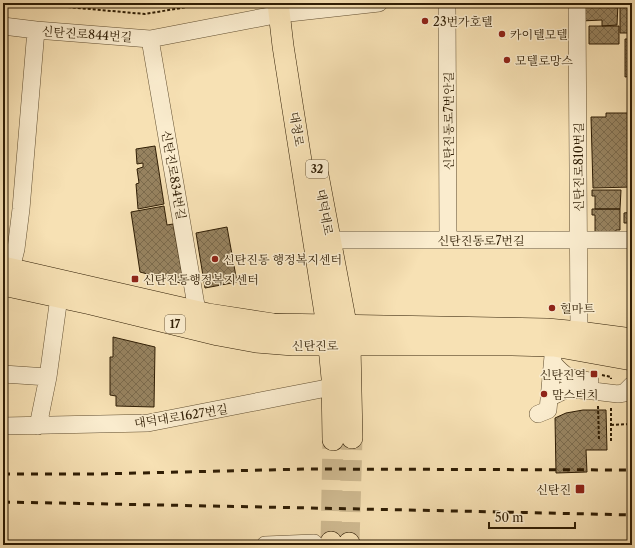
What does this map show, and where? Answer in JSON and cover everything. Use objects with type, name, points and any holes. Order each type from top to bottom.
[{"type":"main road","name":"대덕대로","points":[[279,9],[296,46],[330,240],[338,335],[342,439],[332,387],[338,335]]},
{"type":"main road","name":"대청로","points":[[279,9],[284,54],[322,289],[338,335]]},
{"type":"main road","name":"신탄진로","points":[[6,274],[59,297],[218,335],[256,342],[293,346],[338,335],[548,329],[632,339]]},
{"type":"main road","name":"신탄진로","points":[[6,274],[241,320],[291,325],[338,335],[512,344],[553,355],[632,360]]},
{"type":"main road","points":[[291,325],[307,315],[315,304],[322,289]]},
{"type":"street","name":"신탄진로844번길","points":[[6,274],[16,249],[36,30],[150,39],[279,9],[379,3]]},
{"type":"street","name":"신탄진동로7번안길","points":[[447,3],[448,240]]},
{"type":"street","name":"신탄진로810번길","points":[[578,3],[579,332]]},
{"type":"street","points":[[3,26],[36,30]]},
{"type":"street","name":"신탄진로834번길","points":[[150,39],[198,311]]},
{"type":"street","name":"신탄진동로7번길","points":[[330,240],[632,240]]},
{"type":"street","points":[[38,426],[48,377],[59,297]]},
{"type":"street","points":[[553,355],[561,373],[570,378],[613,384],[622,384],[632,379]]},
{"type":"street","points":[[538,414],[548,410],[553,355]]},
{"type":"street","points":[[3,374],[48,377]]},
{"type":"street","points":[[549,398],[567,389],[618,394],[624,393],[632,385]]},
{"type":"street","name":"대덕대로1627번길","points":[[3,426],[148,423],[332,387]]},
{"type":"street","points":[[265,545],[314,543],[335,544]]},
{"type":"path","points":[[57,3],[56,6],[145,14],[211,3]]},
{"type":"path","points":[[598,406],[599,441]]},
{"type":"path","points":[[611,407],[611,441]]},
{"type":"path","points":[[611,425],[630,424],[630,545]]},
{"type":"building","points":[[582,3],[618,3],[617,25],[602,26],[602,20],[581,21]]},
{"type":"building","points":[[620,7],[632,7],[632,33],[620,33]]},
{"type":"building","points":[[589,26],[619,26],[619,44],[589,44]]},
{"type":"building","points":[[625,39],[632,39],[632,76],[625,77]]},
{"type":"building","points":[[606,113],[632,113],[632,187],[593,188],[591,117],[606,117]]},
{"type":"building","points":[[155,146],[164,204],[138,209],[136,184],[139,183],[137,169],[143,167],[143,163],[137,164],[136,149]]},
{"type":"building","points":[[592,190],[621,190],[620,209],[595,209],[595,196],[592,196]]},
{"type":"building","points":[[164,206],[167,225],[173,224],[184,284],[140,272],[131,212]]},
{"type":"building","points":[[592,209],[620,209],[620,230],[616,230],[615,234],[599,234],[595,231],[595,215],[592,215]]},
{"type":"building","points":[[632,212],[632,223],[624,223],[624,213]]},
{"type":"building","points":[[227,227],[237,282],[205,288],[196,233]]},
{"type":"building","points":[[113,337],[155,347],[154,407],[116,406],[116,396],[110,395],[110,357],[113,357]]},
{"type":"building","points":[[583,410],[606,410],[607,450],[586,450],[587,472],[556,473],[555,418],[566,413]]},
{"type":"tunnel","points":[[349,543],[352,438]]},
{"type":"tunnel","points":[[331,542],[333,440]]},
{"type":"railway","points":[[3,474],[97,474],[309,469],[632,470]]},
{"type":"railway","points":[[3,502],[632,515]]},
{"type":"place","name":"23번가호텔","points":[[425,21]]},
{"type":"place","name":"카이텔모텔","points":[[502,34]]},
{"type":"place","name":"모텔로망스","points":[[507,60]]},
{"type":"place","name":"신탄진동 행정복지센터","points":[[215,259]]},
{"type":"place","name":"신탄진동행정복지센터","points":[[135,279]]},
{"type":"place","name":"힐마트","points":[[552,308]]},
{"type":"place","name":"신탄진역","points":[[594,374]]},
{"type":"place","name":"맘스터치","points":[[544,394]]},
{"type":"place","name":"신탄진","points":[[580,489]]}]
